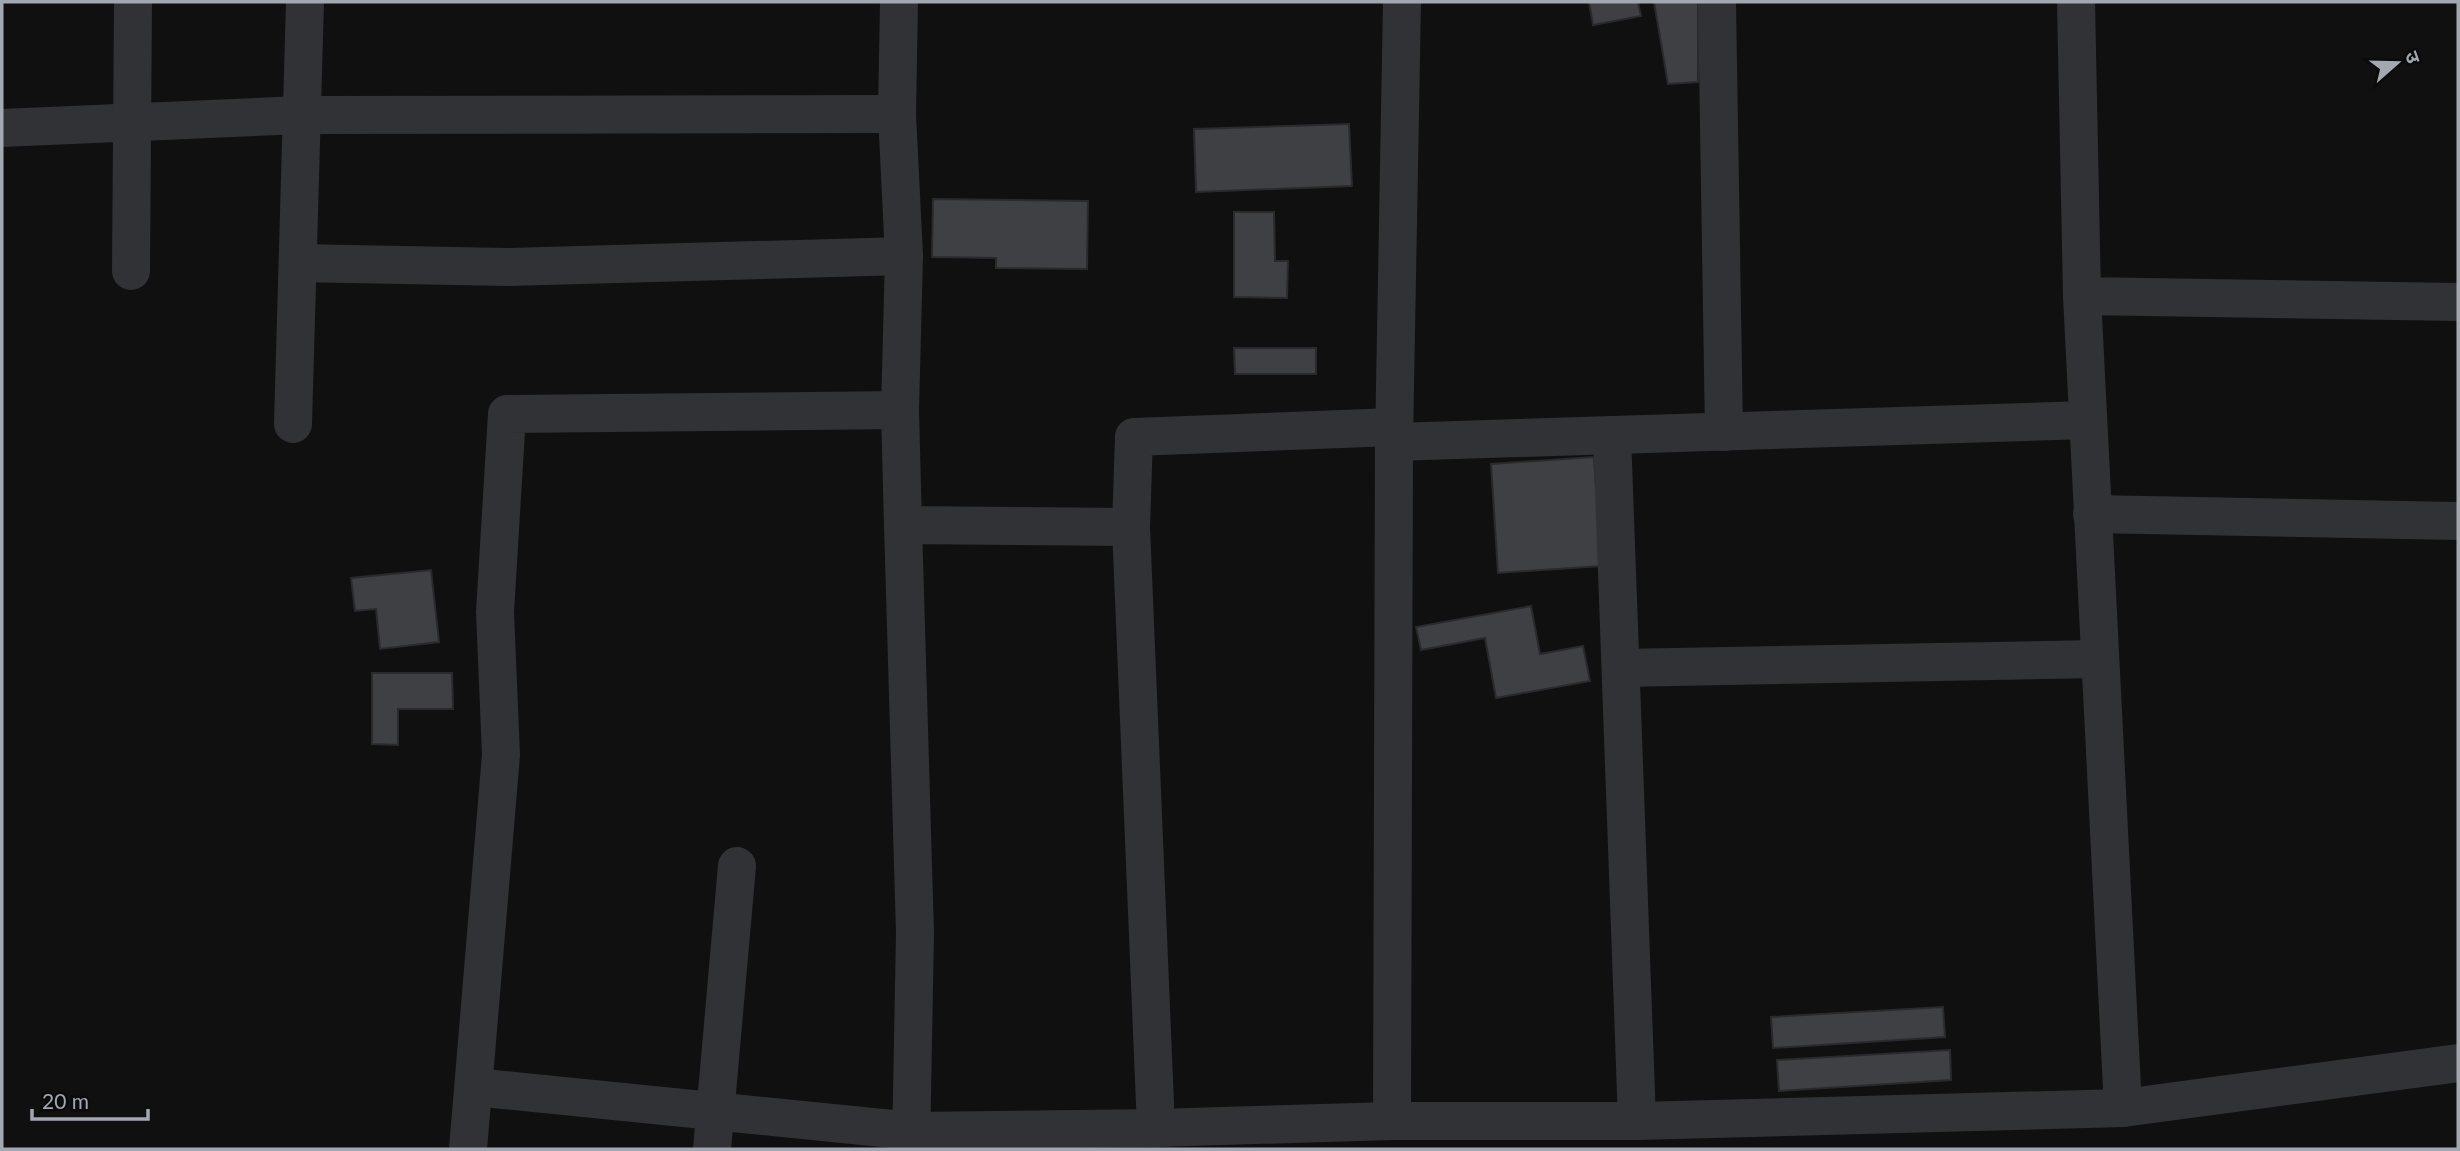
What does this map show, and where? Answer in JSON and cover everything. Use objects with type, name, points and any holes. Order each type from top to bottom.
[{"type":"street","points":[[131,271],[132,2]]},
{"type":"street","points":[[293,424],[306,2]]},
{"type":"street","points":[[899,2],[897,114],[904,256],[901,410],[915,933],[911,1140]]},
{"type":"street","points":[[1392,1121],[1394,434],[1402,2]]},
{"type":"street","points":[[1717,2],[1724,432]]},
{"type":"street","points":[[2076,2],[2082,296],[2123,1108]]},
{"type":"street","points":[[2,128],[301,115],[897,114]]},
{"type":"street","points":[[299,263],[507,267],[904,256]]},
{"type":"street","points":[[2082,296],[2458,302]]},
{"type":"street","points":[[468,1149],[500,755],[495,612],[507,414],[901,410]]},
{"type":"street","points":[[1156,1128],[1131,527],[1134,437],[1612,435],[2088,421]]},
{"type":"street","points":[[1612,435],[1637,1121]]},
{"type":"street","points":[[2092,514],[2458,521]]},
{"type":"street","points":[[903,524],[1131,527]]},
{"type":"street","points":[[1621,668],[2099,659]]},
{"type":"street","points":[[712,1149],[737,866]]},
{"type":"street","points":[[474,1087],[715,1111],[911,1140],[1156,1128],[1392,1121],[1637,1121],[2123,1108],[2458,1063]]},
{"type":"building","points":[[1589,2],[1638,2],[1641,16],[1593,25]]},
{"type":"building","points":[[1654,2],[1698,2],[1698,82],[1668,84]]},
{"type":"building","points":[[1349,124],[1352,186],[1196,192],[1194,129]]},
{"type":"building","points":[[933,199],[1088,201],[1087,269],[996,268],[996,258],[932,257]]},
{"type":"building","points":[[1234,212],[1274,212],[1275,261],[1288,261],[1287,298],[1234,297]]},
{"type":"building","points":[[1234,348],[1316,348],[1316,374],[1235,374]]},
{"type":"building","points":[[1594,457],[1601,566],[1498,573],[1491,464]]},
{"type":"building","points":[[431,570],[439,642],[380,649],[376,609],[355,611],[351,578]]},
{"type":"building","points":[[1531,606],[1540,654],[1583,646],[1590,681],[1496,698],[1485,638],[1421,650],[1416,627]]},
{"type":"building","points":[[372,673],[452,673],[453,709],[398,709],[398,745],[372,744]]},
{"type":"building","points":[[1943,1007],[1945,1037],[1773,1048],[1771,1017]]},
{"type":"building","points":[[1950,1050],[1951,1080],[1779,1091],[1777,1060]]}]
